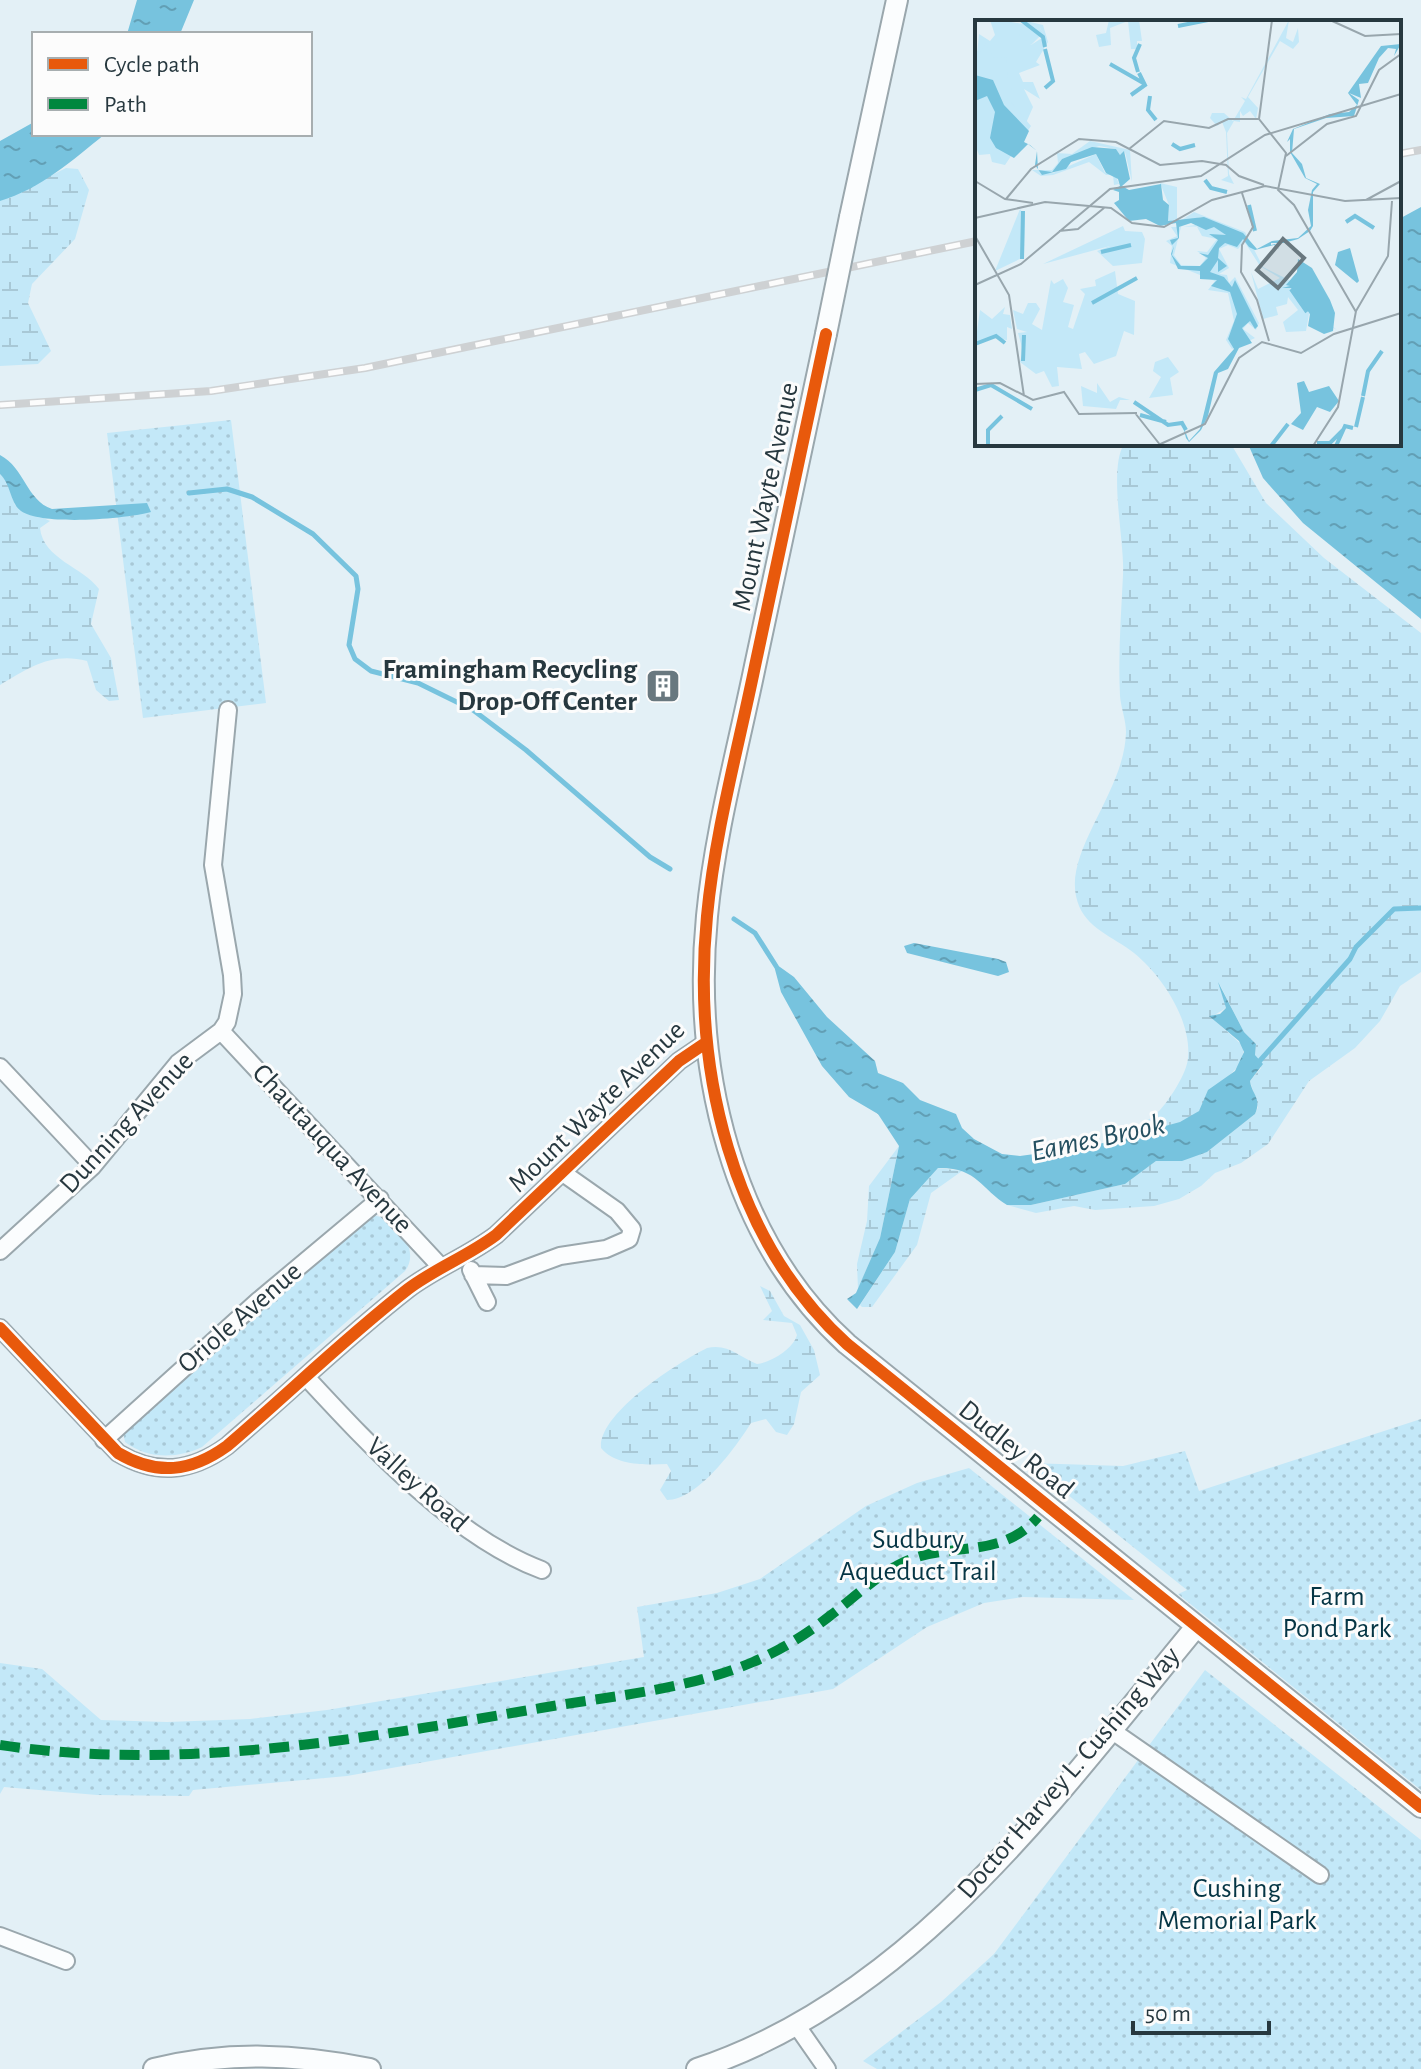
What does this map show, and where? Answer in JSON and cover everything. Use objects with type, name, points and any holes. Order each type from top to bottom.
[{"type":"street","name":"Mount Wayte Avenue","points":[[0,1328],[104,1440],[133,1462],[168,1470],[185,1468],[227,1446],[405,1291],[441,1267],[464,1258],[506,1226],[679,1061],[707,1042],[705,953],[715,861],[897,0]]},
{"type":"street","points":[[221,1031],[233,994],[229,948],[213,865],[228,710]]},
{"type":"street","name":"Dunning Avenue","points":[[0,1251],[93,1166],[178,1063],[221,1031]]},
{"type":"street","name":"Chautauqua Avenue","points":[[221,1031],[441,1267]]},
{"type":"street","name":"Dudley Road","points":[[707,1042],[727,1139],[748,1205],[772,1255],[809,1308],[876,1369],[1421,1807]]},
{"type":"street","points":[[0,1067],[93,1166]]},
{"type":"street","points":[[473,1275],[506,1276],[560,1256],[606,1249],[629,1239],[632,1229],[622,1215],[563,1173]]},
{"type":"street","name":"Oriole Avenue","points":[[104,1440],[258,1301],[380,1199]]},
{"type":"street","points":[[464,1258],[487,1302]]},
{"type":"street","name":"Valley Road","points":[[307,1378],[346,1420],[471,1535],[516,1560],[542,1570]]},
{"type":"street","name":"Doctor Harvey L. Cushing Way","points":[[697,2069],[740,2054],[797,2026],[874,1973],[955,1903],[1032,1823],[1196,1627]]},
{"type":"street","points":[[1111,1730],[1320,1875]]},
{"type":"street","points":[[0,1936],[66,1961]]},
{"type":"street","points":[[797,2026],[827,2069]]},
{"type":"street","points":[[154,2069],[244,2055],[303,2057],[370,2069]]},
{"type":"green space","points":[[66,168],[78,169],[89,190],[75,239],[32,284],[28,303],[51,351],[38,364],[0,366],[0,201]]},
{"type":"green space","points":[[231,420],[266,703],[143,718],[107,433]]},
{"type":"green space","points":[[1123,446],[1232,446],[1266,503],[1324,558],[1421,633],[1421,972],[1400,986],[1380,1021],[1355,1048],[1309,1081],[1268,1144],[1241,1163],[1215,1173],[1179,1199],[1154,1206],[1095,1210],[1074,1206],[1036,1213],[1007,1205],[1031,1205],[1125,1184],[1156,1161],[1207,1152],[1255,1114],[1258,1107],[1250,1081],[1261,1068],[1255,1055],[1256,1044],[1244,1032],[1220,985],[1226,1008],[1211,1017],[1243,1046],[1239,1064],[1190,1118],[1170,1127],[1115,1141],[1160,1110],[1173,1093],[1188,1058],[1185,1028],[1162,983],[1141,959],[1090,922],[1076,896],[1075,878],[1079,858],[1116,776],[1126,732],[1120,696],[1123,561],[1117,488],[1119,456]]},
{"type":"green space","points":[[0,474],[6,480],[15,505],[50,521],[40,528],[48,548],[99,589],[91,624],[111,658],[119,700],[109,701],[96,690],[87,661],[74,659],[42,663],[0,685]]},
{"type":"green space","points":[[899,1146],[880,1238],[858,1289],[857,1264],[867,1221],[869,1186]]},
{"type":"green space","points":[[938,1168],[962,1171],[931,1193],[917,1245],[872,1307],[862,1307],[860,1305],[895,1252],[910,1199]]},
{"type":"green space","points":[[369,1216],[388,1220],[403,1234],[410,1253],[405,1271],[202,1447],[183,1454],[162,1455],[143,1452],[125,1442],[123,1432],[129,1423]]},
{"type":"green space","points":[[760,1286],[770,1291],[784,1316],[800,1325],[814,1350],[820,1375],[801,1392],[794,1424],[787,1435],[776,1432],[766,1419],[751,1423],[726,1458],[703,1482],[679,1498],[667,1500],[660,1490],[671,1471],[667,1464],[632,1463],[615,1458],[601,1448],[604,1434],[612,1420],[642,1390],[707,1348],[721,1347],[757,1364],[787,1350],[797,1335],[792,1323],[763,1320],[772,1311]]},
{"type":"green space","name":"Farm Pond Park","points":[[1421,1419],[1421,1790],[1178,1594],[1187,1590],[1028,1463],[1123,1466],[1185,1451],[1199,1491]]},
{"type":"green space","name":"Sudbury Aqueduct Trail","points":[[969,1468],[1134,1600],[1023,1597],[984,1603],[927,1627],[833,1689],[347,1776],[193,1790],[189,1796],[97,1795],[4,1787],[0,1794],[0,1663],[42,1669],[101,1720],[167,1722],[250,1719],[327,1710],[644,1657],[637,1607],[717,1593],[760,1579],[866,1506],[917,1483]]},
{"type":"green space","name":"Cushing Memorial Park","points":[[1205,1670],[1421,1840],[1421,2069],[877,2069],[863,2061],[941,2002],[994,1954]]},
{"type":"water","points":[[137,0],[194,0],[181,32],[128,32]]},
{"type":"water","points":[[32,123],[32,136],[102,136],[42,181],[0,201],[0,141]]},
{"type":"water","points":[[1421,207],[1421,619],[1303,523],[1263,478],[1249,446],[1401,446],[1401,218]]},
{"type":"water","points":[[0,455],[15,468],[36,499],[52,509],[147,503],[151,512],[84,520],[32,516],[21,511],[15,503],[0,474]]},
{"type":"water","points":[[914,943],[998,959],[1006,962],[1009,972],[998,976],[907,953],[904,946]]},
{"type":"water","points":[[773,962],[794,977],[827,1017],[875,1061],[878,1073],[903,1083],[920,1100],[956,1114],[962,1128],[974,1139],[1002,1154],[1020,1156],[1092,1146],[1180,1122],[1199,1111],[1208,1090],[1235,1071],[1244,1052],[1239,1041],[1209,1016],[1220,1014],[1226,1008],[1218,982],[1244,1032],[1256,1044],[1255,1055],[1263,1064],[1250,1081],[1257,1109],[1255,1114],[1207,1152],[1182,1161],[1156,1161],[1125,1184],[1031,1205],[1007,1205],[970,1175],[938,1168],[910,1199],[895,1252],[857,1309],[847,1299],[856,1293],[880,1238],[899,1146],[878,1114],[849,1097],[822,1066],[781,992]]},
{"type":"waterway","name":"Eames Brook","points":[[189,493],[227,489],[252,497],[313,534],[356,576],[358,589],[349,645],[355,659],[371,671],[418,683],[473,710],[526,750],[650,857],[670,869]]},
{"type":"waterway","name":"Eames Brook","points":[[1256,1065],[1350,959],[1356,947],[1394,909],[1421,908]]},
{"type":"waterway","name":"Eames Brook","points":[[734,919],[755,933],[776,966]]},
{"type":"railway","points":[[1401,154],[1421,150]]},
{"type":"railway","points":[[0,405],[211,391],[365,368],[975,241]]},
{"type":"marked path","points":[[0,1745],[136,1755],[271,1748],[406,1731],[675,1686],[728,1672],[784,1647],[904,1562],[940,1552],[992,1545],[1024,1530],[1038,1517]]},
{"type":"cycle path","points":[[826,334],[721,822],[707,916],[704,974],[706,1032],[714,1091],[728,1148],[748,1203],[774,1254],[807,1302],[847,1344],[1421,1807]]},
{"type":"cycle path","points":[[0,1328],[118,1453],[160,1468],[187,1466],[200,1461],[227,1446],[408,1289],[496,1235],[679,1061],[707,1042]]},
{"type":"place","name":"Framingham Recycling Drop-Off Center","points":[[663,686]]}]
